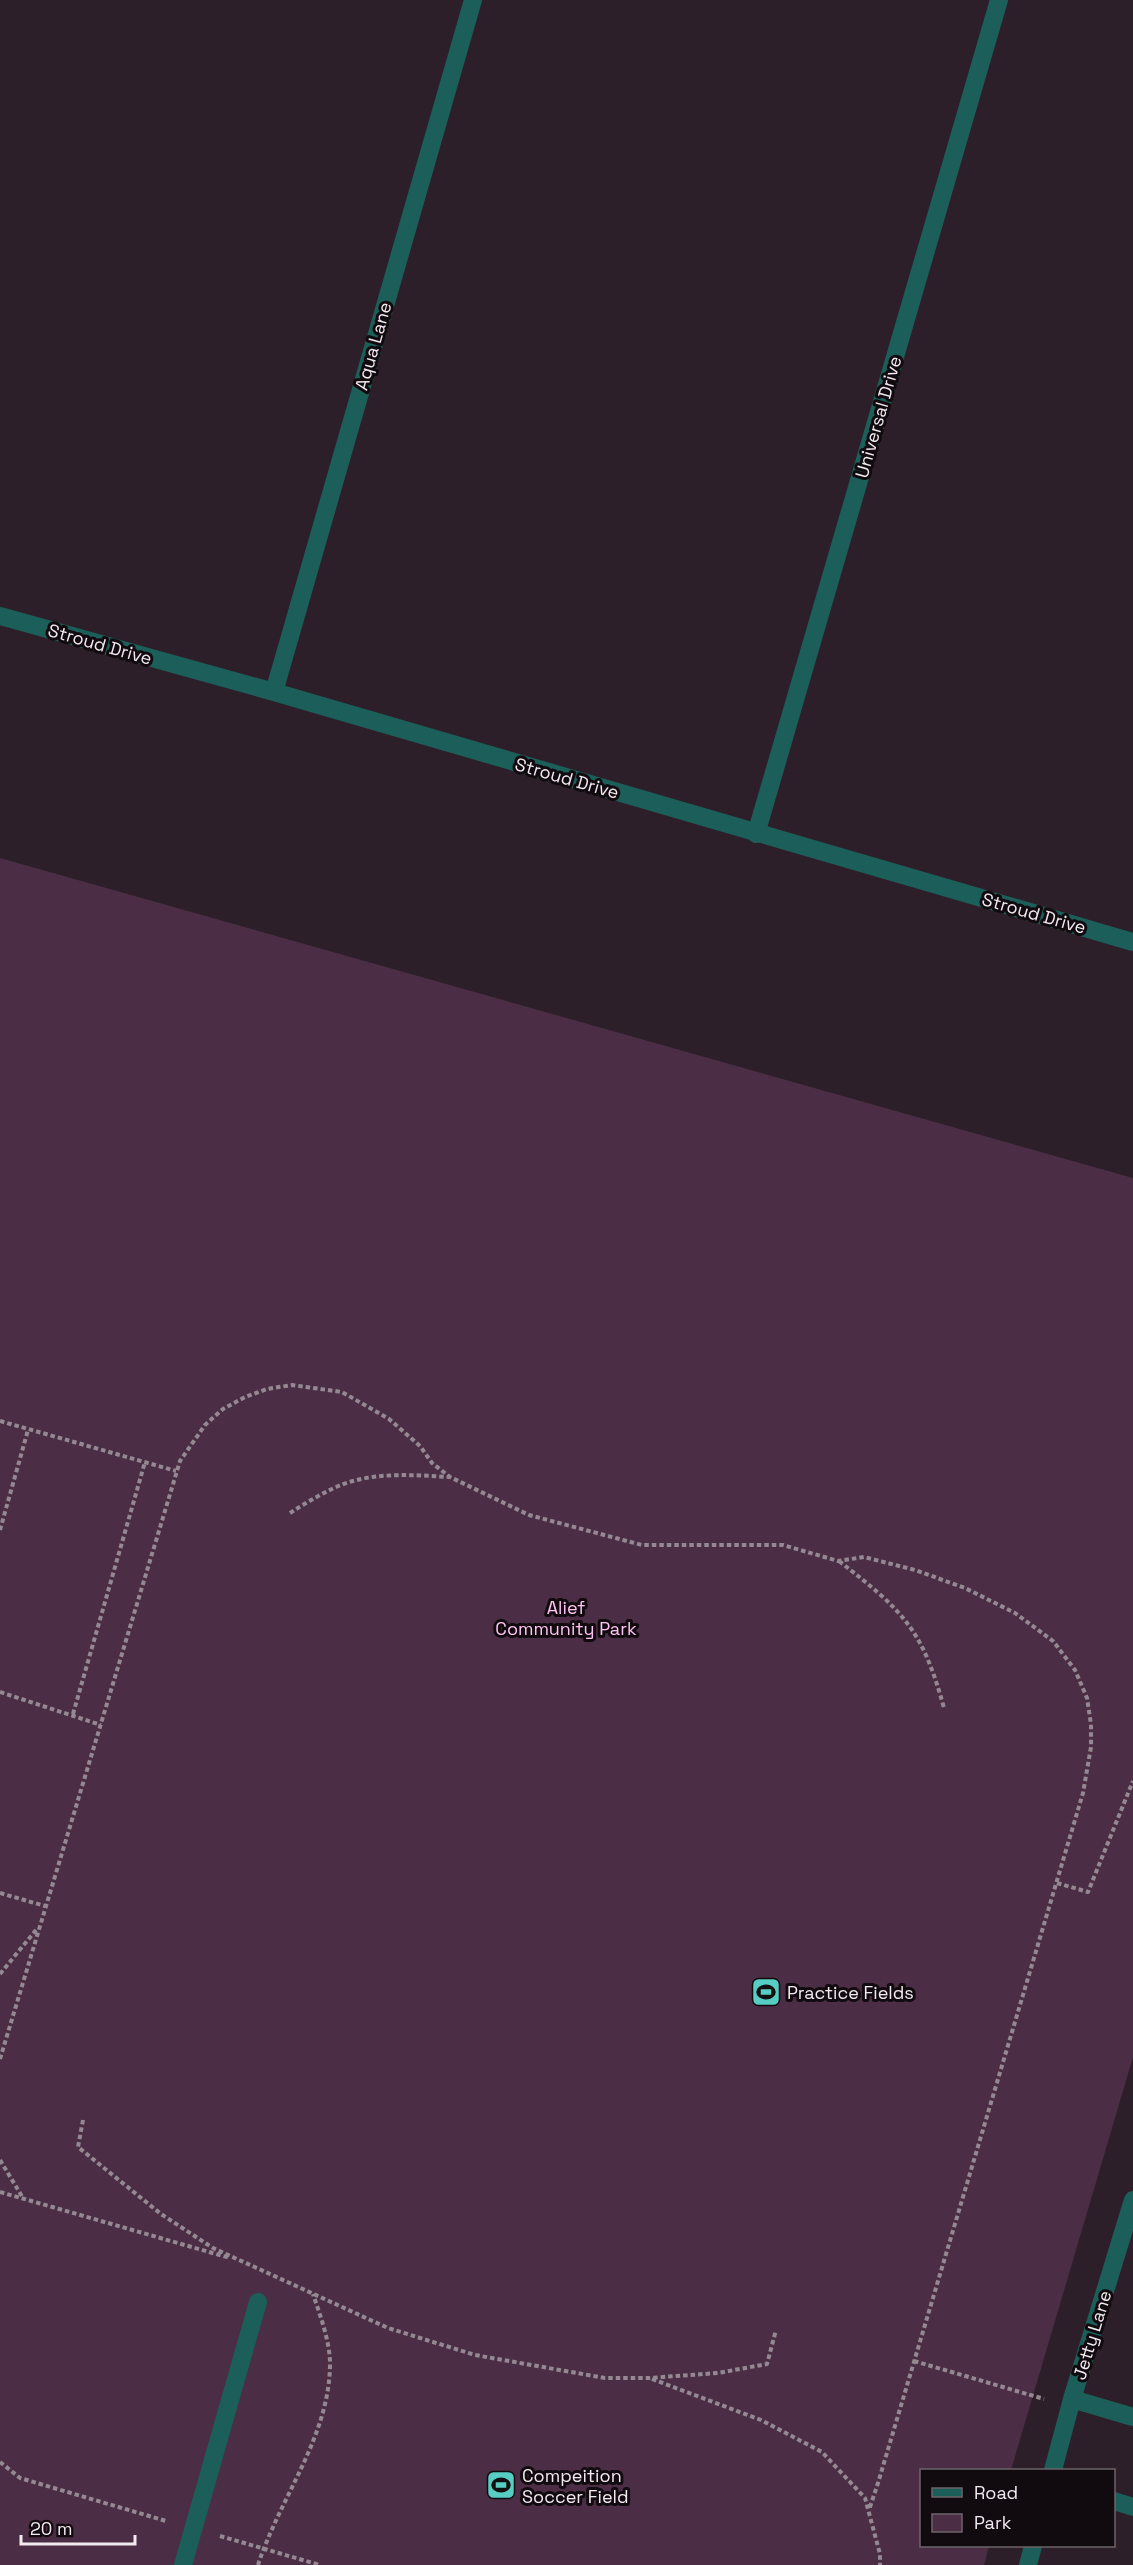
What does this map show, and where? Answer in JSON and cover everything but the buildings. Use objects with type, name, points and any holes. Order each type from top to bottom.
[{"type":"street","name":"Aqua Lane","points":[[274,692],[473,0]]},
{"type":"street","name":"Universal Drive","points":[[756,834],[999,0]]},
{"type":"street","name":"Stroud Drive","points":[[0,616],[274,692],[1133,942]]},
{"type":"street","name":"Jetty Lane","points":[[1053,2469],[1133,2200]]},
{"type":"street","points":[[183,2565],[258,2302]]},
{"type":"street","points":[[1071,2403],[1133,2417]]},
{"type":"street","points":[[1115,2502],[1133,2507]]},
{"type":"street","points":[[1028,2565],[1033,2547]]},
{"type":"path","points":[[0,2059],[176,1471],[191,1442],[205,1425],[223,1409],[244,1397],[267,1389],[292,1385],[342,1392],[366,1404],[403,1431],[432,1463],[450,1477],[529,1515],[642,1545],[783,1545],[838,1560],[864,1557],[915,1570],[965,1588],[1015,1613],[1035,1625],[1053,1641],[1075,1670],[1087,1698],[1091,1724],[1091,1747],[1083,1792],[1057,1883],[915,2361],[868,2510]]},
{"type":"path","points":[[0,1421],[176,1471]]},
{"type":"path","points":[[0,1530],[28,1430]]},
{"type":"path","points":[[73,1714],[145,1462]]},
{"type":"path","points":[[290,1513],[336,1487],[366,1478],[397,1475],[450,1477]]},
{"type":"path","points":[[838,1560],[880,1593],[912,1628],[927,1655],[944,1708]]},
{"type":"path","points":[[0,1692],[101,1725]]},
{"type":"path","points":[[1057,1883],[1088,1892],[1133,1781]]},
{"type":"path","points":[[0,1893],[45,1906]]},
{"type":"path","points":[[0,1974],[38,1927]]},
{"type":"path","points":[[83,2120],[78,2147],[161,2214],[213,2248],[388,2328],[475,2355],[605,2378],[649,2378],[718,2373],[767,2364],[776,2330]]},
{"type":"path","points":[[0,2160],[24,2199]]},
{"type":"path","points":[[0,2192],[243,2261]]},
{"type":"path","points":[[258,2565],[269,2532],[302,2468],[323,2410],[330,2361],[322,2321],[312,2293]]},
{"type":"path","points":[[915,2361],[1071,2403]]},
{"type":"path","points":[[649,2378],[681,2388],[760,2420],[822,2452],[865,2498],[880,2554],[880,2565]]},
{"type":"path","points":[[0,2462],[20,2478],[320,2565]]},
{"type":"green space","name":"Alief Community Park","points":[[0,858],[1133,1178],[1133,2057],[1011,2469],[920,2469],[920,2547],[989,2547],[984,2565],[0,2565]]},
{"type":"place","name":"Practice Fields","points":[[766,1992]]},
{"type":"place","name":"Compeition Soccer Field","points":[[501,2485]]}]
